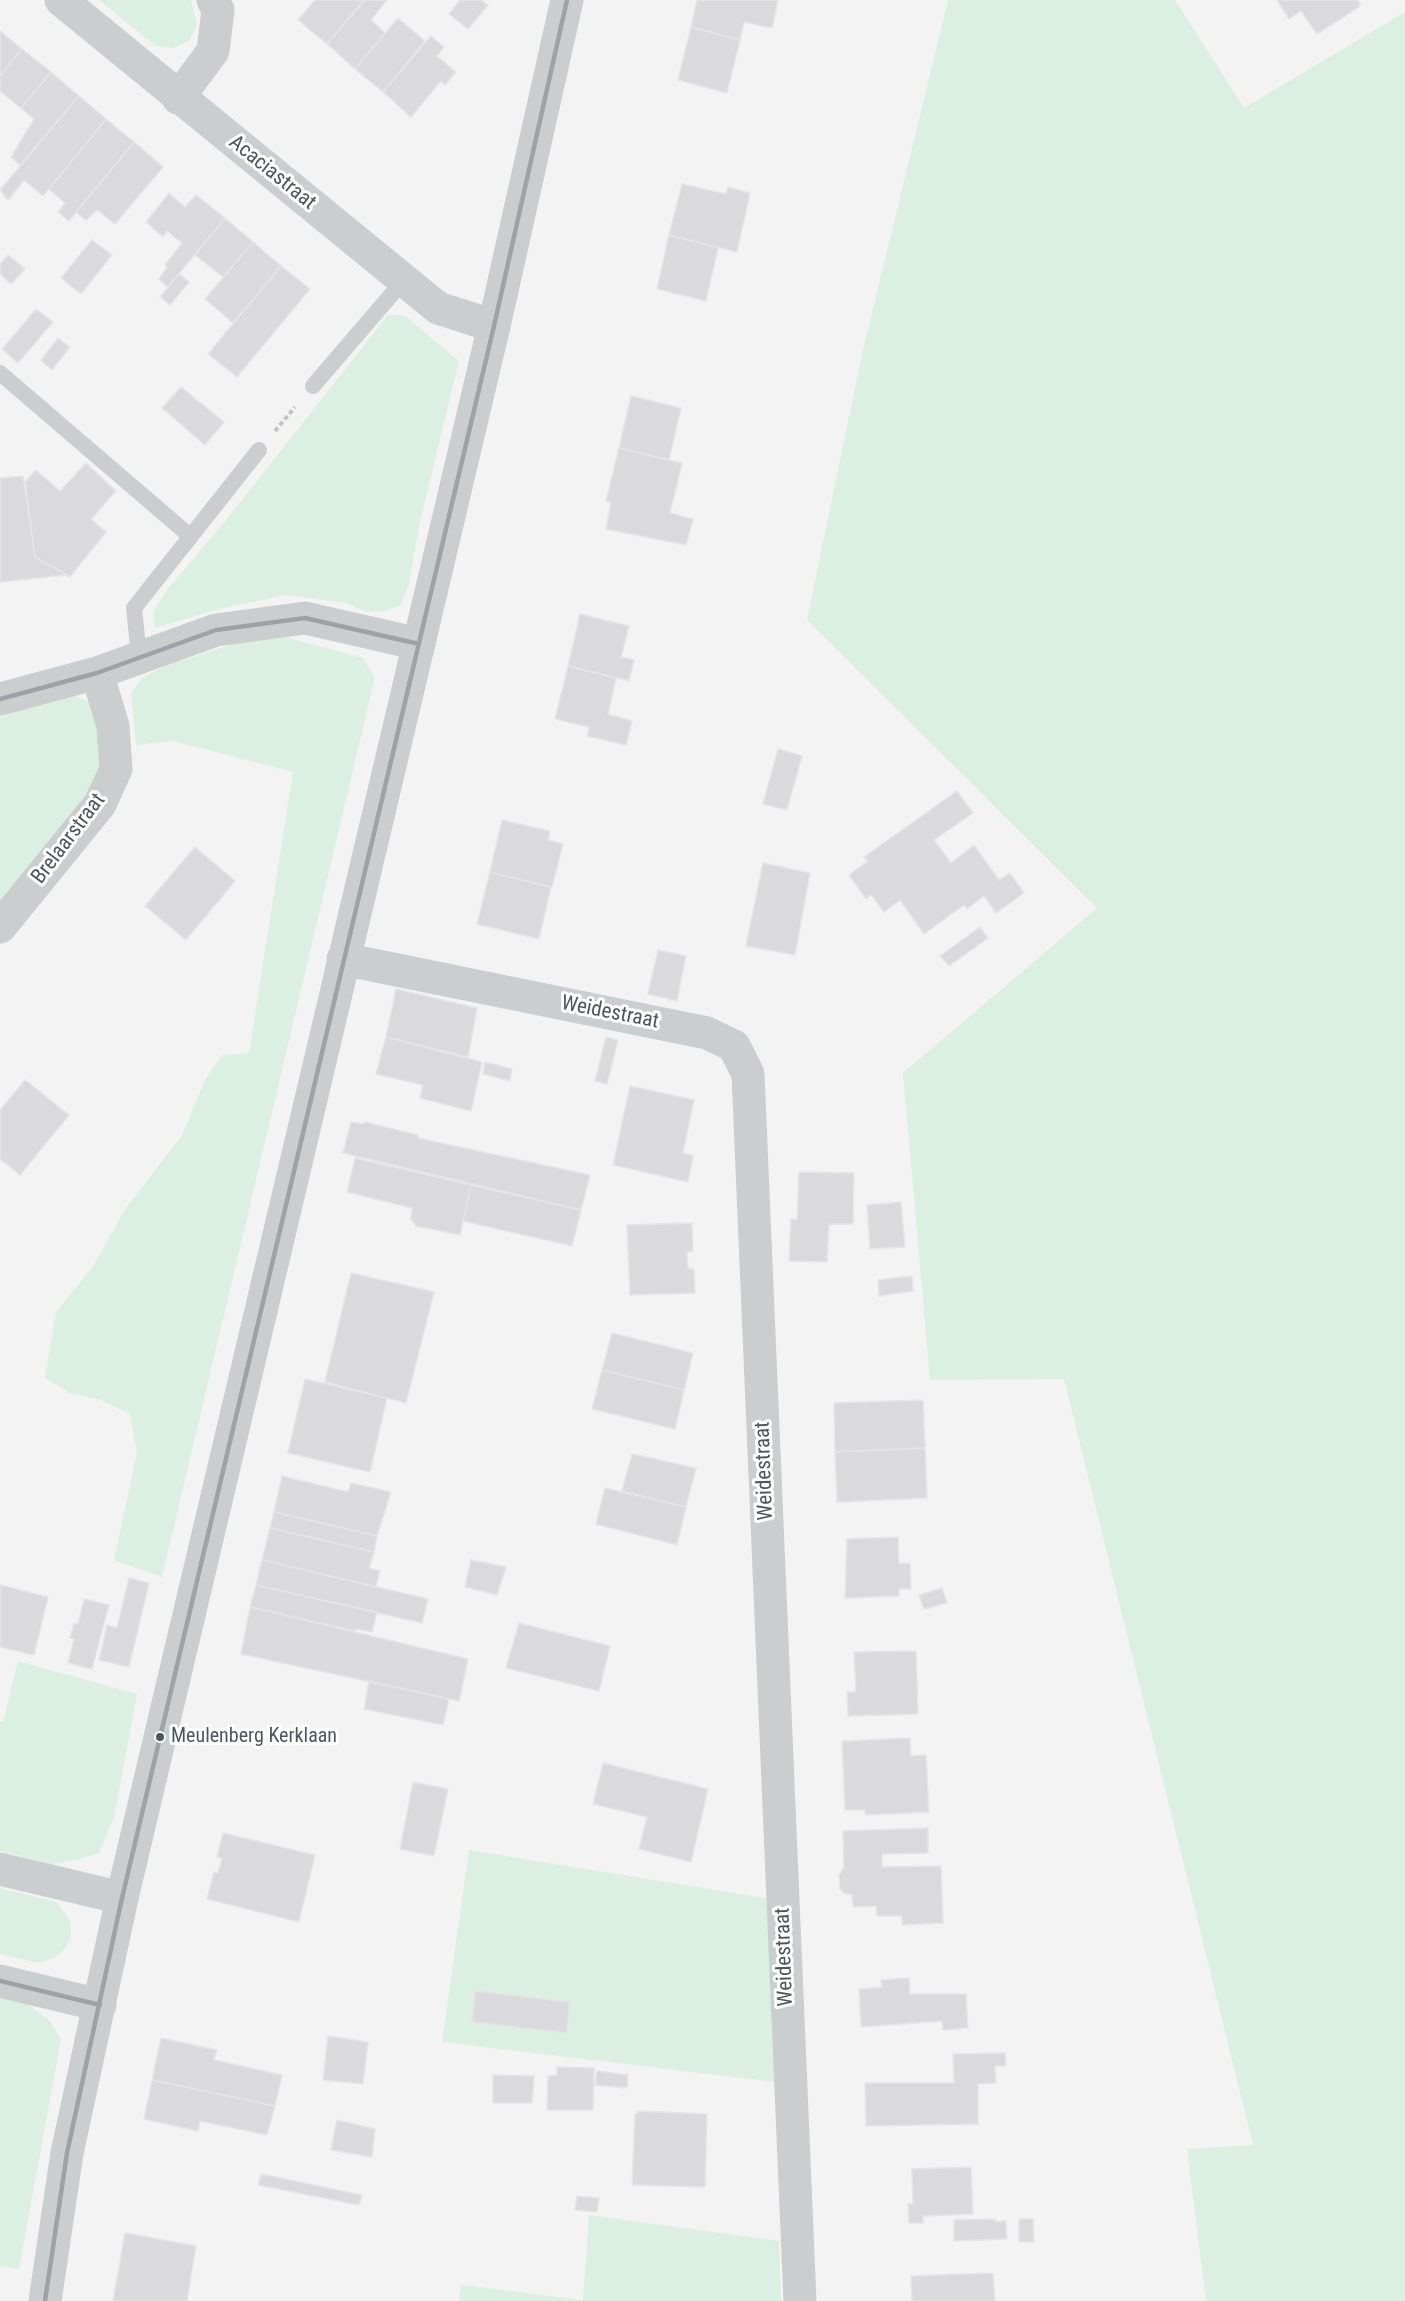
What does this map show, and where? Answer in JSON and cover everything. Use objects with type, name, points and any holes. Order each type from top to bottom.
[{"type":"street","name":"Acaciastraat","points":[[61,0],[178,98],[438,308],[494,326]]},
{"type":"street","points":[[178,98],[213,51],[218,10],[213,0]]},
{"type":"street","points":[[45,2301],[67,2153],[122,1898],[494,326],[567,0]]},
{"type":"street","points":[[0,699],[97,673],[216,630],[305,618],[419,644]]},
{"type":"street","name":"Brelaarstraat","points":[[0,927],[100,804],[116,769],[113,726],[97,673]]},
{"type":"street","name":"Weidestraat","points":[[343,959],[707,1033],[734,1046],[748,1074],[800,2301]]},
{"type":"street","points":[[0,1869],[122,1898]]},
{"type":"street","points":[[0,1981],[100,2005]]},
{"type":"lane","points":[[314,386],[404,280]]},
{"type":"lane","points":[[0,374],[190,536]]},
{"type":"lane","points":[[139,657],[134,608],[259,450]]},
{"type":"path","points":[[259,450],[314,386]]},
{"type":"green space","points":[[99,0],[191,0],[197,24],[189,41],[174,48],[155,46]]},
{"type":"green space","points":[[948,0],[1175,0],[1244,108],[1405,12],[1405,2301],[1206,2301],[1187,2149],[1253,2145],[1064,1379],[930,1380],[903,1073],[1097,908],[807,620],[862,354]]},
{"type":"green space","points":[[388,315],[404,315],[459,361],[419,526],[409,584],[401,605],[386,611],[366,612],[346,603],[286,595],[216,610],[155,628],[153,612],[166,591],[223,524]]},
{"type":"green space","points":[[285,637],[363,658],[375,677],[162,1577],[114,1560],[137,1453],[130,1414],[101,1400],[70,1393],[45,1378],[56,1312],[94,1265],[123,1212],[182,1135],[205,1080],[222,1055],[249,1053],[293,772],[173,741],[136,745],[131,693],[142,678],[165,666],[245,640]]},
{"type":"green space","points":[[72,695],[89,701],[104,734],[98,780],[0,905],[0,717],[61,696]]},
{"type":"green space","points":[[18,1661],[137,1694],[114,1818],[99,1853],[77,1860],[51,1864],[0,1851],[0,1721],[3,1722]]},
{"type":"green space","points":[[469,1850],[771,1899],[775,2082],[442,2042]]},
{"type":"green space","points":[[0,1888],[57,1902],[70,1921],[71,1935],[67,1946],[58,1956],[39,1963],[0,1954]]},
{"type":"green space","points":[[0,1997],[26,2003],[50,2021],[61,2039],[19,2269],[0,2266]]},
{"type":"green space","points":[[589,2215],[779,2241],[781,2301],[459,2301],[461,2285],[583,2300]]},
{"type":"building","points":[[315,0],[364,0],[327,44],[298,20]]},
{"type":"building","points":[[365,0],[387,0],[371,20],[385,33],[355,69],[327,44]]},
{"type":"building","points":[[460,0],[481,0],[488,5],[468,29],[449,14]]},
{"type":"building","points":[[697,0],[778,0],[772,28],[744,22],[740,40],[691,27]]},
{"type":"building","points":[[1277,0],[1358,0],[1360,3],[1359,7],[1317,34],[1301,11],[1289,19]]},
{"type":"building","points":[[398,18],[425,41],[383,92],[355,69]]},
{"type":"building","points":[[691,27],[740,40],[727,93],[678,80]]},
{"type":"building","points":[[0,31],[22,49],[0,76]]},
{"type":"building","points":[[431,36],[444,47],[437,56],[456,72],[445,85],[441,81],[411,117],[383,92]]},
{"type":"building","points":[[22,49],[51,72],[21,108],[0,91],[0,76]]},
{"type":"building","points":[[51,72],[79,96],[20,165],[11,157],[34,119],[21,108]]},
{"type":"building","points":[[79,96],[106,119],[43,196],[24,180],[8,200],[0,190]]},
{"type":"building","points":[[106,119],[134,142],[69,221],[58,212],[65,203],[49,189]]},
{"type":"building","points":[[134,142],[163,167],[115,224],[97,210],[86,220],[76,212]]},
{"type":"building","points":[[682,184],[726,194],[728,187],[750,193],[737,252],[669,235]]},
{"type":"building","points":[[169,193],[185,207],[196,195],[225,218],[168,287],[159,279],[167,267],[165,265],[182,243],[167,231],[163,237],[146,222]]},
{"type":"building","points":[[225,218],[253,242],[223,277],[195,255]]},
{"type":"building","points":[[669,235],[718,248],[706,301],[657,289]]},
{"type":"building","points":[[92,240],[112,255],[81,294],[61,278]]},
{"type":"building","points":[[253,242],[281,266],[233,323],[205,299]]},
{"type":"building","points":[[8,255],[25,269],[11,284],[0,274],[0,264]]},
{"type":"building","points":[[281,266],[310,289],[237,377],[208,354]]},
{"type":"building","points":[[179,274],[189,282],[170,305],[160,297]]},
{"type":"building","points":[[36,309],[53,322],[18,363],[2,349]]},
{"type":"building","points":[[58,338],[70,347],[52,370],[41,360]]},
{"type":"building","points":[[181,387],[224,422],[205,445],[162,408]]},
{"type":"building","points":[[631,396],[681,408],[669,460],[619,448]]},
{"type":"building","points":[[619,448],[682,463],[670,513],[693,519],[686,545],[606,529],[611,503],[606,501]]},
{"type":"building","points":[[86,463],[116,491],[91,519],[106,532],[70,577],[35,557],[25,482],[36,470],[60,491]]},
{"type":"building","points":[[23,476],[35,557],[67,575],[0,582],[0,478]]},
{"type":"building","points":[[580,614],[629,626],[621,657],[634,660],[629,681],[568,666]]},
{"type":"building","points":[[568,666],[616,678],[608,714],[632,721],[626,745],[587,736],[589,727],[555,719]]},
{"type":"building","points":[[778,749],[802,756],[787,810],[763,804]]},
{"type":"building","points":[[957,791],[973,813],[934,840],[951,863],[974,845],[999,880],[1010,873],[1024,893],[996,913],[984,896],[967,909],[964,905],[924,934],[900,900],[884,912],[871,895],[866,899],[849,875],[868,861],[864,857]]},
{"type":"building","points":[[502,820],[550,831],[548,840],[563,844],[552,887],[490,872]]},
{"type":"building","points":[[195,847],[235,881],[186,940],[145,906]]},
{"type":"building","points":[[763,863],[810,873],[795,955],[746,946]]},
{"type":"building","points":[[490,872],[551,887],[539,939],[477,924]]},
{"type":"building","points":[[980,927],[988,938],[949,966],[940,956]]},
{"type":"building","points":[[658,950],[686,956],[677,1001],[648,994]]},
{"type":"building","points":[[396,989],[477,1008],[468,1057],[386,1037]]},
{"type":"building","points":[[386,1037],[482,1062],[471,1111],[420,1098],[423,1085],[376,1074]]},
{"type":"building","points":[[606,1037],[618,1040],[607,1084],[595,1081]]},
{"type":"building","points":[[485,1062],[512,1069],[510,1081],[483,1074]]},
{"type":"building","points":[[25,1080],[69,1115],[20,1175],[0,1159],[0,1110]]},
{"type":"building","points":[[630,1086],[694,1100],[683,1153],[693,1156],[688,1182],[613,1165]]},
{"type":"building","points":[[351,1122],[363,1124],[365,1122],[418,1135],[418,1138],[590,1175],[581,1210],[343,1153]]},
{"type":"building","points":[[355,1158],[471,1185],[460,1235],[416,1226],[411,1219],[412,1208],[347,1192]]},
{"type":"building","points":[[799,1172],[854,1173],[853,1224],[829,1224],[827,1262],[789,1261],[791,1219],[797,1220]]},
{"type":"building","points":[[471,1185],[581,1210],[572,1246],[463,1221]]},
{"type":"building","points":[[901,1202],[905,1247],[870,1249],[867,1205]]},
{"type":"building","points":[[692,1223],[693,1251],[687,1252],[688,1269],[694,1269],[695,1293],[630,1295],[627,1225]]},
{"type":"building","points":[[351,1273],[434,1292],[406,1403],[325,1382]]},
{"type":"building","points":[[912,1276],[913,1291],[879,1296],[878,1280]]},
{"type":"building","points":[[612,1333],[693,1353],[684,1390],[602,1370]]},
{"type":"building","points":[[602,1370],[684,1390],[675,1429],[592,1409]]},
{"type":"building","points":[[305,1379],[387,1398],[370,1472],[288,1453]]},
{"type":"building","points":[[923,1400],[925,1448],[835,1452],[834,1403]]},
{"type":"building","points":[[925,1448],[927,1498],[837,1502],[835,1452]]},
{"type":"building","points":[[632,1454],[696,1468],[686,1507],[622,1491]]},
{"type":"building","points":[[282,1476],[348,1492],[351,1483],[391,1492],[377,1536],[274,1512]]},
{"type":"building","points":[[605,1488],[686,1507],[677,1545],[596,1524]]},
{"type":"building","points":[[274,1512],[377,1536],[374,1552],[270,1528]]},
{"type":"building","points":[[270,1528],[374,1552],[369,1568],[380,1571],[376,1587],[262,1560]]},
{"type":"building","points":[[898,1537],[899,1564],[910,1563],[911,1589],[899,1589],[899,1596],[845,1598],[847,1539]]},
{"type":"building","points":[[262,1560],[428,1599],[422,1623],[256,1585]]},
{"type":"building","points":[[471,1560],[506,1567],[497,1595],[465,1587]]},
{"type":"building","points":[[129,1578],[149,1583],[129,1667],[99,1660],[107,1625],[117,1628]]},
{"type":"building","points":[[0,1585],[48,1597],[34,1655],[0,1647]]},
{"type":"building","points":[[256,1585],[377,1612],[372,1632],[357,1629],[355,1631],[250,1607]]},
{"type":"building","points":[[942,1588],[947,1603],[924,1609],[919,1595]]},
{"type":"building","points":[[84,1599],[109,1605],[92,1669],[68,1663],[74,1639],[70,1638],[74,1623],[78,1624]]},
{"type":"building","points":[[250,1607],[468,1659],[459,1701],[241,1654]]},
{"type":"building","points":[[519,1623],[610,1646],[599,1691],[506,1668]]},
{"type":"building","points":[[916,1651],[918,1714],[848,1716],[847,1692],[856,1692],[854,1652]]},
{"type":"building","points":[[369,1681],[449,1699],[443,1725],[364,1709]]},
{"type":"building","points":[[910,1738],[911,1756],[926,1755],[929,1812],[865,1815],[865,1810],[845,1810],[842,1741]]},
{"type":"building","points":[[603,1763],[708,1789],[691,1862],[639,1849],[647,1817],[593,1804]]},
{"type":"building","points":[[413,1782],[448,1789],[434,1856],[400,1849]]},
{"type":"building","points":[[928,1828],[928,1853],[882,1854],[882,1867],[941,1866],[943,1923],[902,1925],[902,1916],[877,1916],[876,1906],[853,1907],[852,1894],[845,1894],[840,1889],[839,1875],[844,1868],[843,1831]]},
{"type":"building","points":[[223,1833],[315,1855],[299,1922],[207,1899],[214,1872],[218,1873],[222,1858],[217,1857]]},
{"type":"building","points":[[909,1978],[910,1994],[966,1994],[968,2028],[943,2030],[942,2021],[861,2027],[859,1989],[882,1987],[881,1980]]},
{"type":"building","points":[[475,1991],[570,2002],[567,2033],[472,2022]]},
{"type":"building","points":[[328,2036],[368,2042],[363,2084],[323,2080]]},
{"type":"building","points":[[161,2038],[217,2050],[214,2060],[282,2075],[275,2106],[152,2080]]},
{"type":"building","points":[[1005,2053],[1006,2066],[995,2066],[996,2083],[978,2084],[978,2124],[866,2126],[865,2083],[954,2083],[953,2054]]},
{"type":"building","points":[[557,2067],[594,2068],[593,2110],[547,2110],[548,2076],[557,2075]]},
{"type":"building","points":[[597,2071],[628,2075],[627,2088],[595,2085]]},
{"type":"building","points":[[493,2075],[534,2076],[532,2103],[493,2103]]},
{"type":"building","points":[[152,2080],[275,2106],[267,2135],[200,2121],[198,2131],[144,2119]]},
{"type":"building","points":[[638,2111],[707,2114],[705,2187],[632,2185],[635,2115]]},
{"type":"building","points":[[337,2120],[375,2129],[372,2157],[331,2150]]},
{"type":"building","points":[[971,2167],[973,2214],[923,2216],[923,2223],[909,2223],[908,2204],[913,2204],[912,2169]]},
{"type":"building","points":[[261,2174],[362,2195],[359,2205],[258,2185]]},
{"type":"building","points":[[577,2196],[599,2198],[597,2212],[575,2210]]},
{"type":"building","points":[[995,2219],[996,2222],[1006,2221],[1007,2239],[954,2241],[954,2220]]},
{"type":"building","points":[[1019,2219],[1033,2219],[1034,2242],[1019,2242]]},
{"type":"building","points":[[125,2233],[196,2246],[187,2301],[113,2301]]},
{"type":"building","points":[[993,2273],[995,2301],[912,2301],[911,2276]]},
{"type":"transit line","points":[[45,2301],[67,2153],[122,1898],[494,326],[567,0]]},
{"type":"transit line","points":[[0,699],[97,673],[216,630],[305,618],[419,644]]},
{"type":"transit line","points":[[0,1981],[100,2005]]},
{"type":"place","name":"Meulenberg Kerklaan","points":[[160,1737]]}]
